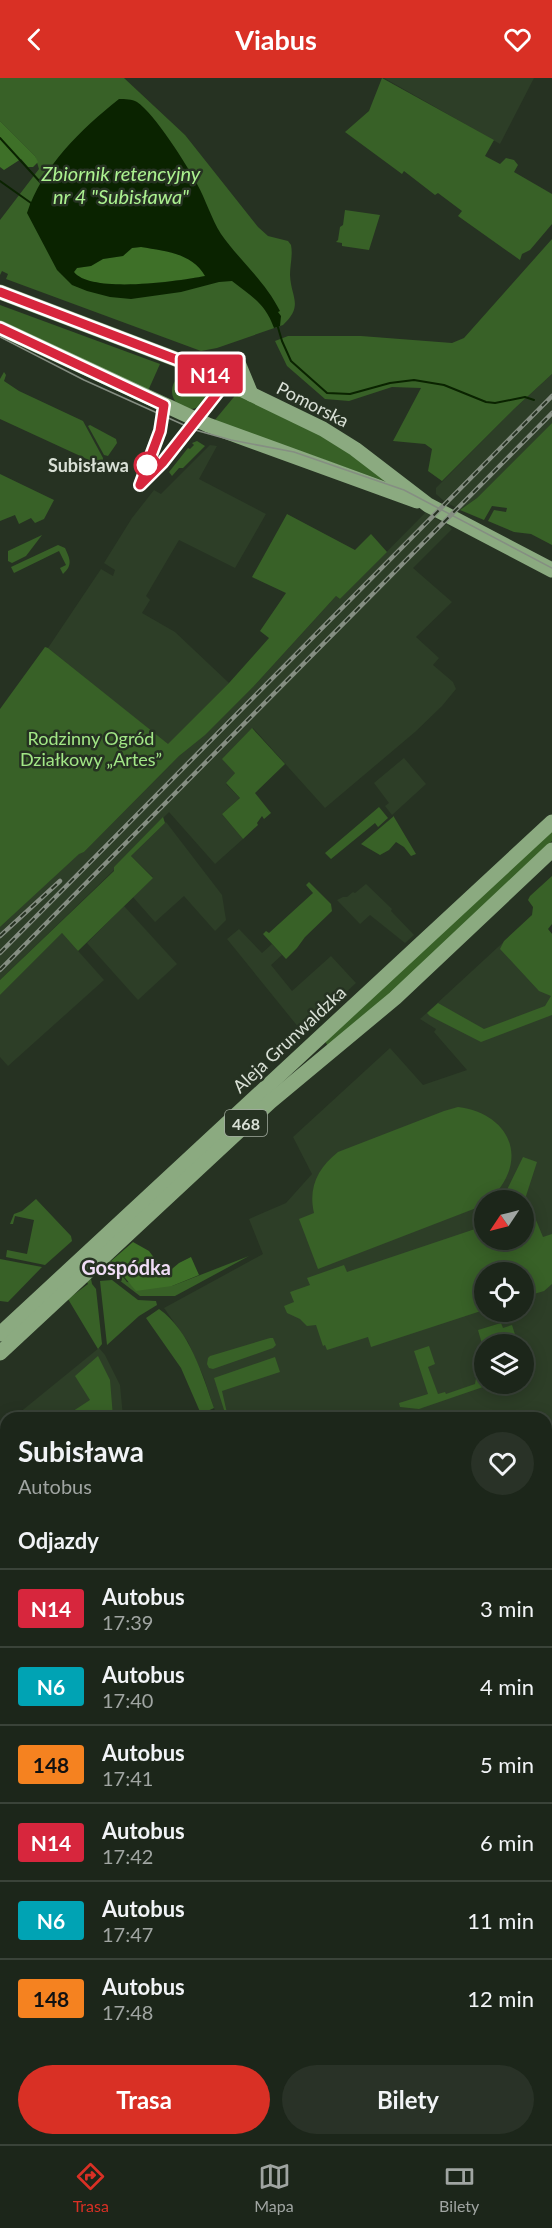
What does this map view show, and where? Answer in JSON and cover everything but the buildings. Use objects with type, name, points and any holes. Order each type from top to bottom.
[{"type":"main road","name":"Pomorska","points":[[0,292],[191,365],[251,394],[342,440],[428,505]]},
{"type":"main road","name":"Pomorska","points":[[0,328],[208,425],[428,505],[552,570]]},
{"type":"main road","points":[[239,365],[251,394]]},
{"type":"main road","name":"Aleja Grunwaldzka","points":[[0,1334],[552,822]]},
{"type":"main road","name":"Aleja Grunwaldzka","points":[[0,1353],[270,1102],[395,998],[552,850]]},
{"type":"shaded area","points":[[384,78],[534,78],[500,144]]},
{"type":"shaded area","points":[[552,374],[552,423],[477,498],[460,510],[436,494],[436,488]]},
{"type":"shaded area","points":[[210,445],[217,446],[199,479],[266,514],[235,568],[179,540],[146,596],[150,600],[142,613],[175,632],[229,683],[168,745],[48,648],[101,569],[113,576],[115,570],[104,563],[132,518],[154,490],[161,494]]},
{"type":"shaded area","points":[[426,512],[452,529],[413,568],[452,602],[416,637],[439,658],[433,665],[453,682],[456,689],[442,706],[415,732],[325,808],[253,728],[235,773],[226,784],[240,798],[222,814],[243,839],[215,864],[169,812],[114,867],[114,870],[0,980],[0,927],[79,853],[84,852],[179,756],[253,687],[336,596],[340,599]]},
{"type":"shaded area","points":[[404,758],[426,784],[392,815],[385,806],[389,803],[374,783]]},
{"type":"shaded area","points":[[166,822],[222,895],[226,920],[215,931],[184,896],[155,922],[133,897],[153,877],[131,856]]},
{"type":"shaded area","points":[[366,884],[414,935],[405,943],[370,915],[360,924],[337,900],[355,893]]},
{"type":"shaded area","points":[[124,906],[177,964],[138,1000],[87,943]]},
{"type":"shaded area","points":[[534,914],[552,934],[552,1412],[215,1412],[204,1378],[188,1342],[164,1308],[263,1254],[249,1219],[286,1203],[312,1174],[293,1137],[390,1048],[423,1085],[467,1070],[434,1032],[436,1029],[420,1019]]},
{"type":"shaded area","points":[[239,929],[262,953],[272,944],[282,955],[271,965],[292,991],[331,956],[356,983],[312,1024],[308,1020],[299,1028],[227,939]]},
{"type":"shaded area","points":[[62,933],[104,980],[8,1066],[0,1057],[0,995]]},
{"type":"shaded area","points":[[99,1348],[120,1385],[123,1412],[20,1412]]},
{"type":"green space","points":[[0,78],[124,78],[185,135],[258,227],[268,236],[288,241],[291,245],[290,275],[295,306],[289,318],[283,325],[217,348],[201,351],[6,279],[8,274],[2,271],[0,275],[0,220],[39,169],[35,156],[0,121]]},
{"type":"green space","points":[[382,78],[494,140],[485,156],[500,164],[506,158],[514,160],[518,165],[514,172],[552,194],[552,224],[530,250],[522,254],[520,260],[458,216],[462,211],[438,193],[435,195],[404,171],[402,174],[345,132],[369,111]]},
{"type":"green space","points":[[0,121],[35,156],[38,162],[33,167],[28,167],[21,159],[4,170],[0,167]]},
{"type":"green space","points":[[345,210],[380,215],[369,250],[342,246],[342,243],[336,242],[340,227],[343,225]]},
{"type":"green space","points":[[552,239],[552,374],[442,481],[428,471],[432,449],[425,444],[393,441],[421,388],[392,387],[349,401],[325,399],[287,366],[275,341],[288,336],[361,336],[452,343],[464,338]]},
{"type":"green space","points":[[141,247],[177,254],[193,262],[206,276],[157,283],[117,284],[98,283],[84,279],[74,272],[77,268],[91,266],[103,259],[123,256],[132,248]]},
{"type":"green space","points":[[0,305],[160,364],[147,393],[0,323]]},
{"type":"green space","points":[[4,372],[6,375],[4,381],[19,391],[83,421],[103,458],[102,466],[0,419],[0,379]]},
{"type":"green space","points":[[190,373],[203,378],[208,391],[203,404],[190,409],[177,404],[172,391],[177,378]]},
{"type":"green space","points":[[238,392],[341,444],[393,484],[214,421]]},
{"type":"green space","points":[[552,423],[552,545],[531,534],[514,532],[488,521],[494,510],[506,512],[507,508],[492,506],[484,520],[460,510],[477,498]]},
{"type":"green space","points":[[88,426],[116,439],[117,443],[108,456],[104,455]]},
{"type":"green space","points":[[197,441],[205,446],[172,476],[169,472],[188,448],[194,445],[192,443]]},
{"type":"green space","points":[[0,474],[54,500],[44,519],[35,523],[31,518],[19,524],[15,515],[0,521]]},
{"type":"green space","name":"Rodzinny Ogród Działkowy „Artes”","points":[[287,514],[355,550],[371,534],[387,552],[340,599],[336,596],[253,687],[205,735],[179,756],[84,852],[79,854],[0,927],[0,709],[45,647],[168,744],[229,683],[269,638],[260,631],[286,593],[252,577]]},
{"type":"green space","points":[[42,535],[26,556],[12,563],[8,561],[8,551]]},
{"type":"green space","points":[[58,545],[65,548],[69,559],[68,568],[63,574],[60,568],[66,565],[59,551],[14,573],[11,567]]},
{"type":"green space","points":[[252,728],[285,764],[255,793],[271,813],[264,819],[262,816],[258,825],[243,839],[222,814],[240,798],[226,783],[235,773],[222,759]]},
{"type":"green space","points":[[379,807],[388,818],[378,827],[375,823],[331,859],[325,853]]},
{"type":"green space","points":[[394,816],[416,854],[411,856],[404,847],[396,842],[380,855],[361,844]]},
{"type":"green space","points":[[163,817],[165,823],[131,856],[153,878],[78,951],[62,933],[0,995],[0,980],[114,871],[114,867]]},
{"type":"green space","points":[[552,829],[552,841],[386,999],[328,1046],[324,1040]]},
{"type":"green space","points":[[552,876],[552,924],[548,929],[552,934],[552,1015],[481,1042],[430,1016],[427,1013],[438,1003],[484,1029],[545,1006],[551,996],[539,991],[500,949],[504,941],[532,915],[533,907],[528,900],[530,896]]},
{"type":"green space","points":[[309,882],[331,904],[332,911],[286,959],[263,934],[266,931],[269,933],[313,893],[306,885]]},
{"type":"green space","points":[[458,1107],[475,1111],[489,1117],[500,1127],[511,1150],[511,1164],[498,1190],[474,1190],[474,1209],[318,1269],[299,1219],[314,1213],[312,1195],[320,1171],[338,1152]]},
{"type":"green space","points":[[523,1157],[537,1162],[528,1190],[507,1190]]},
{"type":"green space","points":[[36,1199],[71,1236],[72,1241],[45,1265],[6,1257],[7,1250],[27,1254],[34,1220],[15,1216],[13,1224],[10,1224],[14,1214],[22,1211]]},
{"type":"green space","points":[[534,1215],[543,1237],[552,1234],[552,1284],[544,1291],[534,1294],[534,1262],[474,1262],[474,1313],[371,1347],[368,1337],[327,1350],[325,1345],[323,1346],[316,1325],[307,1326],[300,1319],[287,1313],[284,1306],[294,1302],[290,1292],[310,1285],[307,1278],[344,1265],[347,1272],[474,1229],[474,1250],[534,1250]]},
{"type":"green space","points":[[133,1242],[149,1251],[166,1274],[191,1257],[199,1275],[172,1286],[136,1291],[111,1261]]},
{"type":"green space","points":[[249,1256],[175,1296],[140,1296],[102,1267],[110,1260],[127,1282],[172,1286]]},
{"type":"green space","points":[[0,1259],[42,1267],[8,1302],[0,1301]]},
{"type":"green space","points":[[91,1279],[96,1289],[102,1344],[98,1349],[68,1299],[88,1284],[87,1282]]},
{"type":"green space","points":[[112,1280],[138,1300],[156,1301],[157,1305],[139,1316],[107,1345],[100,1281]]},
{"type":"green space","points":[[159,1309],[179,1329],[194,1354],[214,1408],[200,1412],[181,1368],[146,1318]]},
{"type":"green space","points":[[501,1323],[503,1328],[512,1325],[515,1334],[479,1334],[478,1330]]},
{"type":"green space","points":[[273,1338],[276,1345],[273,1348],[213,1369],[207,1364],[210,1356]]},
{"type":"green space","points":[[429,1346],[435,1364],[428,1367],[438,1394],[445,1392],[446,1394],[474,1384],[474,1390],[419,1409],[400,1407],[399,1403],[428,1394],[414,1351]]},
{"type":"green space","points":[[98,1356],[110,1380],[113,1412],[72,1412],[90,1400],[75,1376]]},
{"type":"green space","points":[[275,1357],[280,1372],[222,1391],[227,1412],[225,1412],[214,1378]]},
{"type":"water","name":"Zbiornik retencyjny nr 4 \"Subisława\"","points":[[119,99],[128,99],[137,102],[152,117],[192,175],[221,234],[274,300],[280,311],[278,312],[281,316],[280,326],[274,328],[262,306],[232,281],[181,292],[131,299],[87,291],[72,285],[57,270],[27,213],[42,180],[64,150]],"holes":[[[141,247],[177,254],[193,262],[205,276],[157,283],[116,284],[83,279],[74,272],[77,268],[91,266],[103,259],[123,256],[132,248]]]},
{"type":"waterway","points":[[0,138],[41,183]]},
{"type":"waterway","points":[[0,181],[31,203]]},
{"type":"waterway","points":[[277,324],[291,361],[327,393],[350,394],[390,383],[414,380],[444,385],[486,402],[495,403],[525,397],[534,400]]},
{"type":"tram line","points":[[0,337],[84,380],[195,430],[231,440],[294,452],[404,490],[552,568]]},
{"type":"railway","points":[[0,953],[552,396]]},
{"type":"railway","points":[[0,970],[552,413]]},
{"type":"railway","points":[[0,936],[60,881]]},
{"type":"bus line","name":"N14","points":[[0,292],[191,365],[226,382],[163,462],[140,485],[160,431],[164,405],[0,328]]},
{"type":"place","name":"Subisława","points":[[147,465]]},
{"type":"district","name":"Gospódka","points":[[126,1267]]}]
